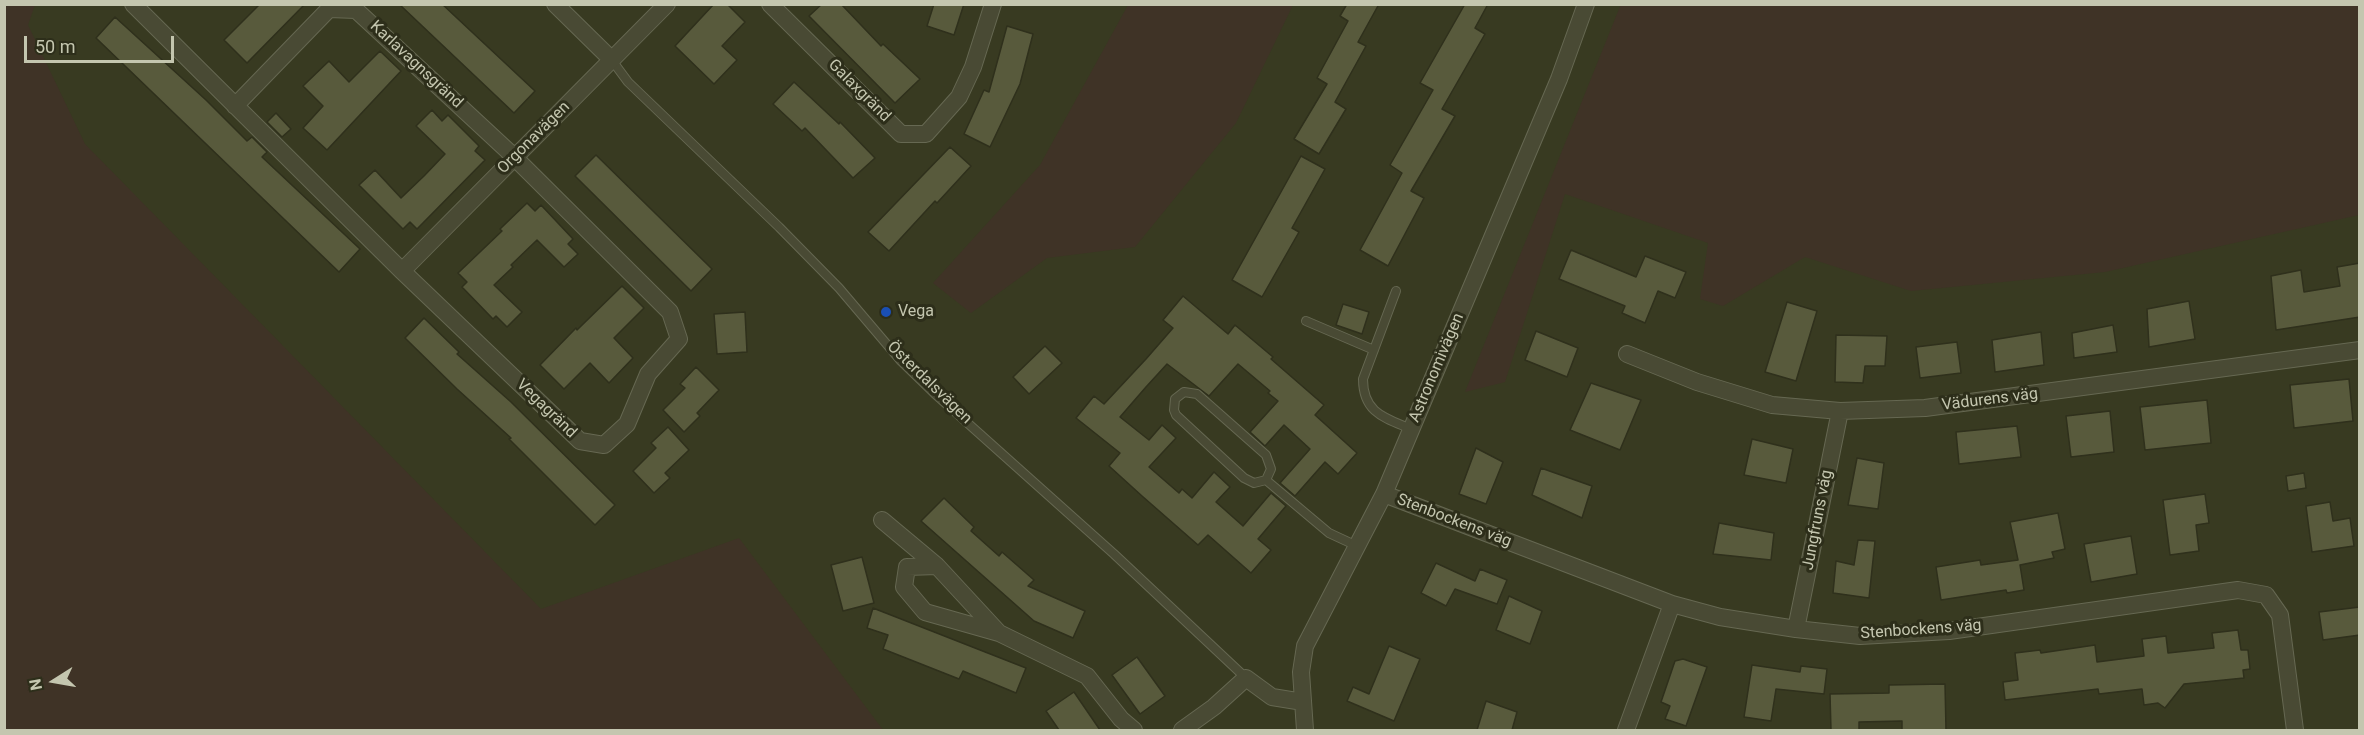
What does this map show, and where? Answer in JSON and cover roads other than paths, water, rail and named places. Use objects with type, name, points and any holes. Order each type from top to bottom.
[{"type":"street","points":[[133,4],[402,271]]},
{"type":"street","name":"Österdalsvägen","points":[[555,4],[611,59]]},
{"type":"street","name":"Orgonavägen","points":[[402,271],[667,4]]},
{"type":"street","name":"Galaxgränd","points":[[770,4],[901,134],[926,134],[959,97],[973,67],[993,4]]},
{"type":"street","name":"Astronomivägen","points":[[1305,730],[1301,672],[1305,646],[1384,494],[1559,79],[1586,4]]},
{"type":"street","name":"Karlavagnsgränd","points":[[236,106],[329,9],[356,10],[515,157]]},
{"type":"street","name":"Vegagränd","points":[[402,271],[580,441],[604,445],[627,424],[648,374],[679,339],[670,312],[515,157]]},
{"type":"street","name":"Vädurens väg","points":[[1627,354],[1697,382],[1772,405],[1840,411],[1925,408],[2360,350]]},
{"type":"street","name":"Jungfruns väg","points":[[1796,629],[1840,411]]},
{"type":"street","name":"Stenbockens väg","points":[[1384,494],[1672,604],[1720,617],[1796,629],[1860,636],[1949,631],[2238,590],[2266,595],[2280,615],[2295,730]]},
{"type":"street","points":[[882,520],[937,566],[999,633]]},
{"type":"street","points":[[937,566],[907,567],[904,587],[925,612],[999,633],[1087,676],[1121,719],[1134,730]]},
{"type":"street","points":[[1626,730],[1672,604]]},
{"type":"street","points":[[1182,730],[1214,707],[1246,678]]},
{"type":"street","name":"Österdalsvägen","points":[[1246,678],[1272,697],[1303,702]]},
{"type":"lane","name":"Österdalsvägen","points":[[611,59],[628,82],[839,288],[909,369],[1114,554],[1246,678]]},
{"type":"lane","points":[[1396,291],[1364,379],[1366,399],[1379,415],[1411,429]]},
{"type":"lane","points":[[1306,321],[1374,350]]},
{"type":"lane","points":[[1190,392],[1197,394],[1266,455],[1270,470],[1266,480],[1254,483],[1244,478],[1176,415],[1174,405],[1178,395],[1190,392]]},
{"type":"lane","points":[[1266,480],[1329,533],[1358,546]]},
{"type":"place","name":"Vega","points":[[886,312]]}]
